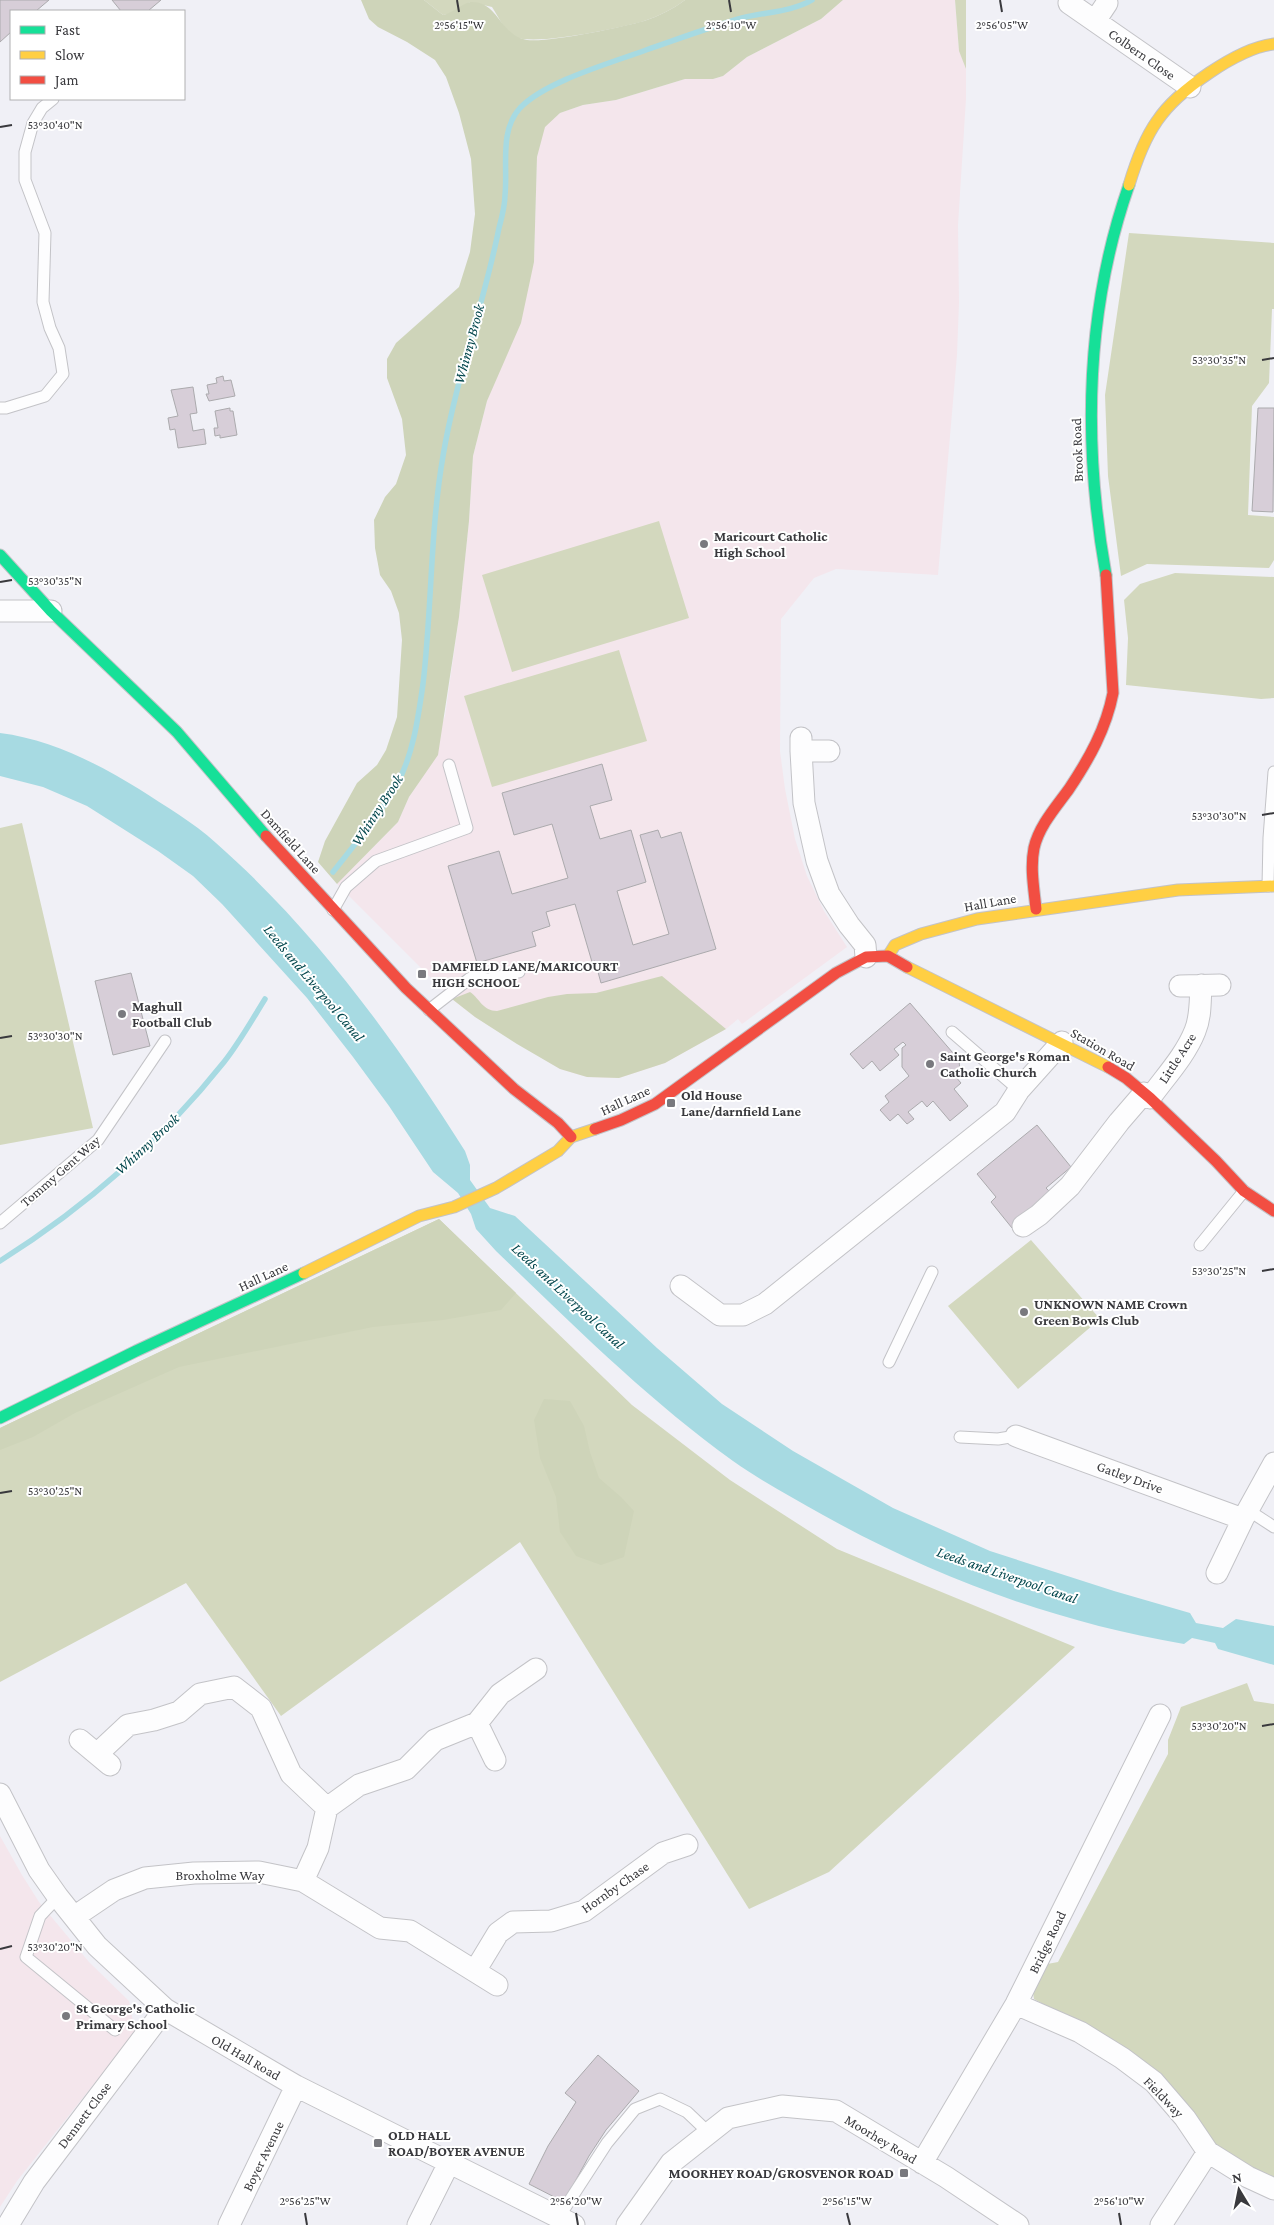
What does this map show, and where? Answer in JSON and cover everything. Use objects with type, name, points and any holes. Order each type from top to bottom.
[{"type":"street","name":"Colbern Close","points":[[1069,3],[1190,87]]},
{"type":"street","name":"Colbern Close","points":[[1095,21],[1107,3]]},
{"type":"street","name":"Brook Road","points":[[1036,909],[1032,864],[1034,847],[1042,829],[1076,778],[1098,740],[1111,710],[1114,693],[1107,583],[1096,520],[1090,441],[1095,325],[1118,215],[1134,169],[1157,122],[1190,87],[1229,60],[1264,45],[1274,44]]},
{"type":"street","name":"Damfield Lane","points":[[0,555],[51,611],[177,732],[286,859],[429,1010],[514,1089],[558,1123],[571,1137]]},
{"type":"street","points":[[0,611],[51,611]]},
{"type":"street","points":[[828,751],[801,744],[804,803],[817,861],[829,894],[849,925],[866,945],[866,957]]},
{"type":"street","name":"Hall Lane","points":[[0,1418],[419,1216],[463,1203],[496,1188],[558,1151],[571,1137],[621,1120],[655,1104],[828,978],[866,957],[888,956],[895,945],[953,924],[1036,909],[1178,890],[1271,886]]},
{"type":"street","name":"Station Road","points":[[888,956],[910,969],[1062,1042],[1126,1078],[1147,1096],[1244,1191],[1274,1210]]},
{"type":"street","name":"Little Acre","points":[[1023,1226],[1039,1215],[1070,1186],[1119,1122],[1147,1096],[1187,1047],[1195,1030],[1210,985],[1180,986]]},
{"type":"street","points":[[681,1286],[720,1315],[744,1315],[765,1304],[1005,1112],[1019,1090],[1062,1042]]},
{"type":"street","name":"Gatley Drive","points":[[1016,1436],[1246,1514]]},
{"type":"street","points":[[1217,1574],[1246,1514],[1274,1463]]},
{"type":"street","points":[[303,1881],[318,1848],[327,1808],[359,1785],[406,1768],[435,1740],[477,1723],[500,1694],[536,1669]]},
{"type":"street","points":[[80,1740],[104,1759],[128,1724],[154,1720],[180,1712],[200,1694],[234,1688],[261,1708],[291,1774],[327,1808]]},
{"type":"street","name":"Bridge Road","points":[[922,2163],[1016,2004],[1160,1715]]},
{"type":"street","points":[[477,1723],[495,1760]]},
{"type":"street","name":"Old Hall Road","points":[[0,1794],[39,1870],[74,1917],[97,1946],[165,2009],[296,2086],[567,2221]]},
{"type":"street","name":"Hornby Chase","points":[[474,1971],[498,1933],[513,1922],[551,1921],[584,1911],[663,1853],[687,1845]]},
{"type":"street","name":"Broxholme Way","points":[[74,1917],[114,1890],[144,1878],[194,1873],[259,1872],[303,1881],[380,1928],[410,1931],[497,1985]]},
{"type":"street","name":"Fieldway","points":[[1016,2004],[1080,2032],[1122,2058],[1154,2082],[1185,2118],[1208,2152],[1274,2189]]},
{"type":"street","name":"Dennett Close","points":[[8,2225],[34,2182],[165,2009]]},
{"type":"street","name":"Boyer Avenue","points":[[229,2225],[296,2086]]},
{"type":"street","name":"Moorhey Road","points":[[627,2225],[671,2163],[709,2132],[728,2118],[782,2106],[836,2111],[922,2163],[1013,2224]]},
{"type":"street","points":[[1162,2225],[1208,2152]]},
{"type":"street","points":[[418,2225],[449,2163]]},
{"type":"lane","points":[[0,408],[6,408],[46,396],[63,374],[59,348],[50,328],[42,302],[45,233],[25,180],[25,152],[33,123],[42,108],[51,100]]},
{"type":"lane","points":[[333,910],[346,887],[376,861],[467,828],[449,765]]},
{"type":"lane","points":[[1271,886],[1269,838],[1274,772]]},
{"type":"lane","points":[[429,1010],[469,978],[488,979],[519,972]]},
{"type":"lane","points":[[952,1032],[1019,1090]]},
{"type":"lane","name":"Tommy Gent Way","points":[[0,1223],[98,1140],[165,1041]]},
{"type":"lane","points":[[1200,1245],[1244,1191]]},
{"type":"lane","points":[[889,1362],[932,1272]]},
{"type":"lane","points":[[960,1437],[998,1439],[1016,1436]]},
{"type":"lane","points":[[1246,1514],[1274,1527]]},
{"type":"lane","points":[[58,1896],[40,1916],[26,1957],[114,2030]]},
{"type":"lane","points":[[567,2221],[607,2143],[635,2109],[660,2099],[687,2112],[709,2132]]},
{"type":"shaded area","name":"Maricourt Catholic High School","points":[[843,0],[955,0],[959,50],[966,69],[966,99],[958,225],[959,303],[957,355],[938,575],[836,569],[814,578],[781,619],[780,751],[795,839],[807,876],[824,911],[847,947],[742,1024],[738,1019],[726,1029],[665,1063],[619,1078],[587,1077],[560,1069],[475,1017],[452,999],[337,884],[398,822],[409,797],[422,778],[445,716],[459,617],[469,521],[473,456],[487,401],[502,364],[534,262],[537,157],[544,127],[560,113],[583,105],[616,100],[685,79],[713,79],[723,76],[747,57],[821,19]]},
{"type":"shaded area","name":"St George's Catholic Primary School","points":[[0,1836],[39,1902],[89,1962],[129,2001],[135,2032],[17,2181],[0,2207]]},
{"type":"green space","points":[[361,0],[424,0],[443,15],[470,2],[479,3],[493,12],[504,26],[518,37],[527,40],[537,40],[585,34],[644,21],[666,12],[685,0],[843,0],[821,19],[747,57],[723,76],[713,79],[685,79],[616,100],[583,105],[560,113],[545,127],[537,157],[534,262],[521,323],[487,401],[473,456],[469,521],[459,617],[438,755],[409,797],[398,822],[337,884],[318,862],[325,841],[357,783],[377,765],[386,750],[397,717],[402,640],[399,613],[391,591],[380,575],[375,548],[374,520],[385,497],[396,484],[406,455],[402,419],[387,378],[387,359],[396,343],[459,287],[470,252],[475,214],[471,159],[459,113],[446,77],[435,60],[407,42],[378,27],[369,19]]},
{"type":"green space","points":[[424,0],[685,0],[655,17],[617,28],[559,38],[526,39],[511,35],[492,7],[470,2],[453,13],[443,15]]},
{"type":"green space","points":[[955,0],[966,0],[966,69],[959,51]]},
{"type":"green space","points":[[1129,233],[1274,243],[1274,309],[1272,309],[1269,383],[1252,406],[1248,515],[1274,517],[1274,560],[1269,568],[1147,564],[1121,576],[1108,476],[1105,395]]},
{"type":"green space","points":[[659,521],[689,618],[512,672],[482,575]]},
{"type":"green space","points":[[1175,573],[1274,577],[1274,698],[1261,699],[1126,685],[1128,638],[1124,600],[1140,584]]},
{"type":"green space","points":[[619,650],[647,741],[492,787],[464,696]]},
{"type":"green space","points":[[22,823],[93,1128],[0,1145],[0,828]]},
{"type":"green space","points":[[662,976],[726,1029],[665,1063],[619,1078],[587,1077],[560,1069],[475,1017],[452,999],[470,992],[485,1007],[497,1011],[548,997],[596,993]]},
{"type":"green space","points":[[439,1219],[632,1405],[730,1480],[837,1549],[1075,1647],[829,1872],[749,1909],[520,1542],[281,1716],[186,1583],[0,1682],[0,1428]]},
{"type":"green space","points":[[439,1219],[516,1293],[501,1310],[443,1320],[373,1327],[179,1367],[75,1413],[33,1437],[0,1450],[0,1428]]},
{"type":"green space","name":"UNKNOWN NAME Crown Green Bowls Club","points":[[1031,1240],[1100,1319],[1018,1389],[948,1306]]},
{"type":"green space","points":[[544,1399],[570,1401],[584,1426],[599,1478],[634,1511],[624,1557],[601,1565],[576,1556],[560,1532],[556,1497],[540,1458],[534,1420]]},
{"type":"green space","points":[[1247,1683],[1254,1701],[1274,1704],[1274,2182],[1210,2145],[1085,2027],[1034,1999],[1032,1986],[1042,1965],[1058,1962],[1168,1754],[1168,1740],[1181,1707]]},
{"type":"water","name":"Leeds and Liverpool Canal","points":[[0,733],[54,746],[89,761],[123,779],[169,808],[216,843],[287,912],[351,988],[410,1068],[465,1151],[470,1165],[470,1180],[490,1208],[515,1216],[657,1348],[722,1404],[793,1451],[893,1508],[990,1551],[1190,1613],[1196,1623],[1223,1628],[1236,1619],[1274,1626],[1274,1665],[1218,1649],[1215,1643],[1192,1638],[1184,1644],[1136,1635],[1043,1610],[998,1595],[909,1559],[866,1538],[777,1489],[733,1461],[640,1387],[496,1251],[476,1229],[471,1214],[458,1193],[433,1172],[389,1106],[307,998],[222,904],[193,876],[158,851],[87,806],[43,787],[0,776]]},
{"type":"building","points":[[0,0],[49,0],[37,10],[10,10],[10,33],[0,42]]},
{"type":"building","points":[[112,0],[161,0],[149,10],[120,10]]},
{"type":"building","points":[[223,376],[224,381],[231,380],[235,396],[209,401],[206,394],[209,394],[207,385],[217,383],[216,378]]},
{"type":"building","points":[[193,387],[197,413],[190,414],[193,431],[204,429],[206,444],[178,448],[175,429],[170,430],[168,418],[178,416],[171,390]]},
{"type":"building","points":[[230,408],[230,411],[233,411],[237,435],[220,438],[220,435],[215,436],[214,428],[218,428],[215,411]]},
{"type":"building","points":[[1258,408],[1274,408],[1273,512],[1252,511]]},
{"type":"building","points":[[602,764],[612,800],[590,806],[600,839],[631,830],[646,882],[617,891],[633,945],[669,934],[640,835],[658,830],[661,838],[681,832],[716,949],[601,983],[595,961],[592,962],[575,904],[546,912],[550,926],[532,932],[536,946],[477,963],[448,866],[499,851],[512,894],[568,878],[552,824],[514,835],[502,793]]},
{"type":"building","name":"Maghull Football Club","points":[[131,973],[150,1046],[113,1055],[95,981]]},
{"type":"building","name":"Saint George's Roman Catholic Church","points":[[910,1003],[959,1060],[960,1072],[955,1076],[961,1083],[954,1089],[968,1106],[950,1121],[933,1101],[927,1107],[922,1101],[908,1112],[914,1119],[907,1124],[898,1114],[890,1121],[880,1110],[889,1102],[885,1096],[909,1076],[902,1067],[902,1048],[906,1045],[903,1042],[894,1049],[899,1055],[880,1071],[872,1061],[863,1069],[850,1054]]},
{"type":"building","points":[[1037,1125],[1071,1167],[1046,1188],[1053,1195],[1012,1228],[991,1202],[996,1197],[977,1174]]},
{"type":"building","points":[[598,2055],[639,2091],[606,2130],[589,2156],[564,2202],[529,2184],[548,2146],[576,2102],[565,2093]]},
{"type":"waterway","name":"Whinny Brook","points":[[333,872],[389,797],[402,774],[411,750],[423,684],[433,541],[443,456],[455,398],[486,285],[503,211],[506,184],[507,138],[513,117],[531,98],[562,81],[718,25],[796,7],[812,0]]},
{"type":"waterway","name":"Whinny Brook","points":[[0,1261],[62,1219],[120,1171],[175,1119],[224,1062],[265,999]]},
{"type":"traffic: fast","points":[[1106,575],[1094,477],[1092,378],[1096,329],[1104,281],[1114,233],[1129,185]]},
{"type":"traffic: fast","points":[[0,555],[51,611],[177,732],[266,836]]},
{"type":"traffic: fast","points":[[0,1418],[136,1351],[304,1273]]},
{"type":"traffic: slow","points":[[1129,185],[1148,135],[1166,109],[1193,85],[1226,62],[1259,47],[1274,44]]},
{"type":"traffic: slow","points":[[888,956],[895,945],[921,934],[977,919],[1178,890],[1274,886]]},
{"type":"traffic: slow","points":[[907,967],[1108,1067]]},
{"type":"traffic: slow","points":[[304,1273],[419,1216],[454,1207],[496,1188],[558,1151],[571,1137],[595,1129]]},
{"type":"traffic: jam","points":[[1036,909],[1032,863],[1036,840],[1048,817],[1069,789],[1090,755],[1106,719],[1113,693],[1106,575]]},
{"type":"traffic: jam","points":[[266,836],[406,988],[514,1089],[558,1123],[571,1137]]},
{"type":"traffic: jam","points":[[595,1129],[621,1120],[655,1104],[836,973],[866,957],[888,956],[907,967]]},
{"type":"traffic: jam","points":[[1108,1067],[1126,1078],[1150,1098],[1216,1161],[1244,1191],[1274,1211]]},
{"type":"place","name":"Maricourt Catholic High School","points":[[704,544]]},
{"type":"place","name":"DAMFIELD LANE/MARICOURT HIGH SCHOOL","points":[[422,974]]},
{"type":"place","name":"Maghull Football Club","points":[[122,1014]]},
{"type":"place","name":"Saint George's Roman Catholic Church","points":[[930,1064]]},
{"type":"place","name":"Old House Lane/darnfield Lane","points":[[671,1103]]},
{"type":"place","name":"UNKNOWN NAME Crown Green Bowls Club","points":[[1024,1312]]},
{"type":"place","name":"St George's Catholic Primary School","points":[[66,2016]]},
{"type":"place","name":"OLD HALL ROAD/BOYER AVENUE","points":[[378,2143]]},
{"type":"place","name":"MOORHEY ROAD/GROSVENOR ROAD","points":[[904,2173]]}]
